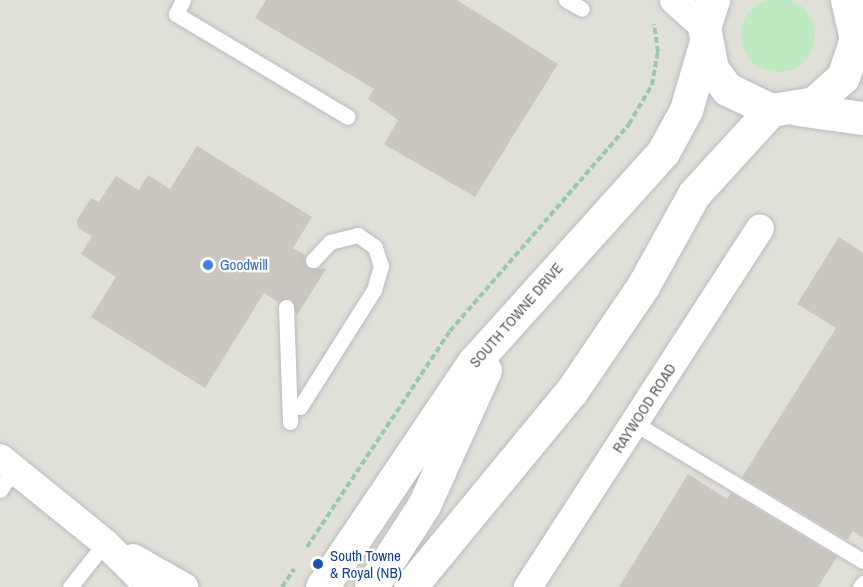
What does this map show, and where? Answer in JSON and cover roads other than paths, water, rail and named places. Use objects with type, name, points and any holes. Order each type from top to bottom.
[{"type":"street","points":[[674,0],[707,24],[727,89],[783,109],[863,118]]},
{"type":"street","name":"SOUTH TOWNE DRIVE","points":[[322,587],[474,362],[663,152],[686,110],[707,24]]},
{"type":"street","points":[[410,587],[571,392],[643,286],[694,194],[783,109],[814,103],[837,84],[857,24]]},
{"type":"street","name":"RAYWOOD ROAD","points":[[528,587],[760,228]]},
{"type":"street","points":[[371,587],[432,490],[501,330]]},
{"type":"street","points":[[5,472],[105,543],[184,587]]},
{"type":"street","points":[[105,543],[149,587]]},
{"type":"lane","points":[[183,0],[176,14],[348,117]]},
{"type":"lane","points":[[566,0],[582,9]]},
{"type":"lane","points":[[300,407],[374,290],[381,266],[375,247],[358,235],[330,242],[313,260]]},
{"type":"lane","points":[[286,307],[290,422]]},
{"type":"lane","points":[[634,423],[863,561]]},
{"type":"lane","points":[[70,587],[105,543]]},
{"type":"lane","points":[[860,587],[863,583]]},
{"type":"place","name":"Goodwill","points":[[208,265]]},
{"type":"place","name":"South Towne & Royal (NB)","points":[[318,564]]}]
